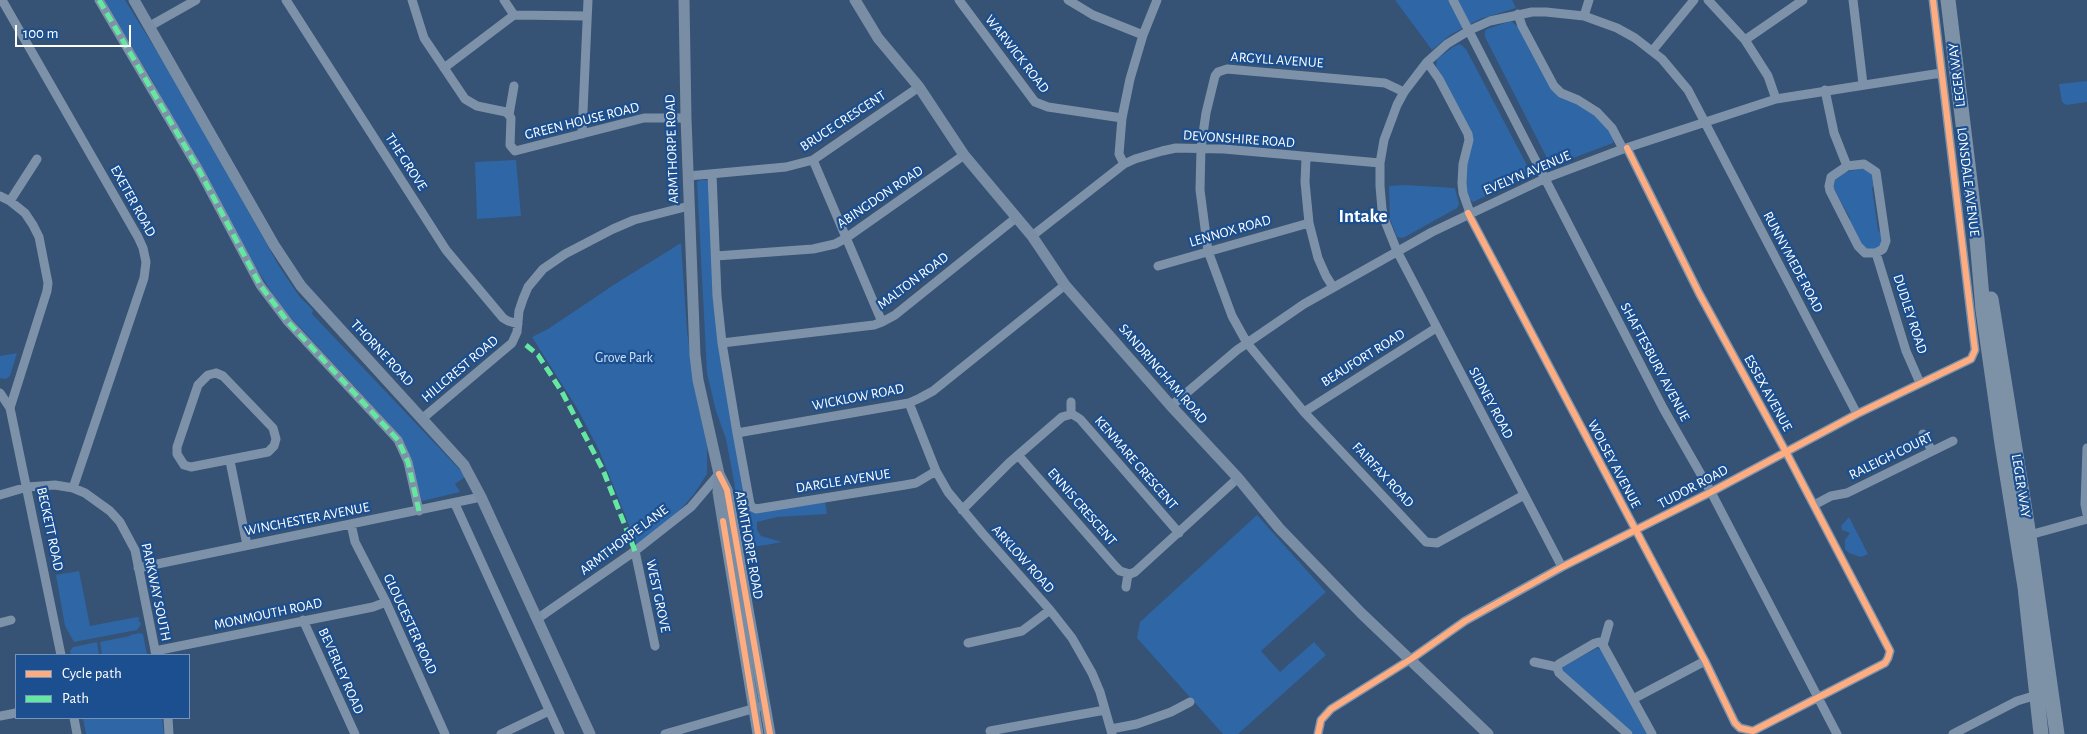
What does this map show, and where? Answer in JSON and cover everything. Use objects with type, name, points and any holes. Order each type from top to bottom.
[{"type":"highway","name":"LEGER WAY","points":[[1948,0],[1978,239],[1994,313],[2022,536],[2025,587],[2041,734]]},
{"type":"highway","name":"LEGER WAY","points":[[2022,536],[2052,690],[2057,734]]},
{"type":"street","name":"EXETER ROAD","points":[[2,0],[138,237],[146,262],[144,278],[73,488]]},
{"type":"street","points":[[99,0],[199,170],[260,285],[288,322],[398,440],[408,462],[419,511]]},
{"type":"street","name":"THORNE ROAD","points":[[134,0],[274,245],[301,286],[460,460],[481,497],[590,734]]},
{"type":"street","points":[[150,26],[196,0]]},
{"type":"street","name":"THE GROVE","points":[[286,0],[446,250],[503,318],[518,324]]},
{"type":"street","points":[[412,0],[424,38],[465,98],[471,103],[484,108],[506,112],[509,115],[514,86]]},
{"type":"street","points":[[504,0],[514,15]]},
{"type":"street","points":[[582,134],[588,0]]},
{"type":"street","name":"ARMTHORPE ROAD","points":[[684,0],[686,118],[695,355],[719,474],[727,490],[760,707],[770,734]]},
{"type":"street","name":"SANDRINGHAM ROAD","points":[[854,0],[878,38],[920,87],[964,155],[1032,236],[1065,285],[1171,406],[1238,478],[1279,528],[1361,613],[1488,734]]},
{"type":"street","name":"WARWICK ROAD","points":[[959,0],[1035,102],[1048,107],[1122,118]]},
{"type":"street","points":[[1068,0],[1093,15],[1143,35]]},
{"type":"street","points":[[1124,164],[1119,154],[1122,118],[1130,80],[1143,35],[1158,0]]},
{"type":"street","name":"SHAFTESBURY AVENUE","points":[[1453,0],[1659,400],[1711,492],[1837,734]]},
{"type":"street","points":[[1584,16],[1589,0]]},
{"type":"street","points":[[1653,50],[1694,0]]},
{"type":"street","points":[[1708,0],[1745,40],[1768,76],[1776,99]]},
{"type":"street","points":[[1745,40],[1804,0]]},
{"type":"street","points":[[1853,0],[1862,84]]},
{"type":"street","name":"LONSDALE AVENUE","points":[[1933,0],[1975,350],[1974,355],[1966,362]]},
{"type":"street","name":"RUNNYMEDE ROAD","points":[[1470,30],[1490,21],[1518,14],[1546,12],[1584,16],[1617,28],[1653,50],[1675,72],[1688,90],[1857,414]]},
{"type":"street","name":"ESSEX AVENUE","points":[[1518,14],[1522,26],[1554,86],[1561,93],[1578,100],[1597,112],[1612,128],[1625,148],[1699,293],[1786,452],[1890,651],[1885,663],[1818,698]]},
{"type":"street","points":[[444,68],[514,15],[586,16]]},
{"type":"street","name":"SIDNEY ROAD","points":[[1470,30],[1447,44],[1427,62],[1404,92],[1391,118],[1384,140],[1380,163],[1382,209],[1385,222],[1397,251],[1562,567]]},
{"type":"street","name":"WOLSEY AVENUE","points":[[1427,62],[1440,79],[1468,134],[1469,140],[1463,164],[1462,183],[1469,213],[1705,661],[1734,723],[1740,728],[1753,731],[1818,698]]},
{"type":"street","name":"ARGYLL AVENUE","points":[[1247,343],[1232,316],[1208,251],[1200,190],[1201,148],[1206,113],[1215,76],[1223,69],[1385,83],[1404,92]]},
{"type":"street","name":"EVELYN AVENUE","points":[[1171,406],[1247,343],[1304,304],[1469,213],[1546,178],[1625,148],[1776,99],[1941,73]]},
{"type":"street","name":"BRUCE CRESCENT","points":[[688,176],[786,168],[813,160],[920,87]]},
{"type":"street","points":[[1826,90],[1834,133],[1847,166]]},
{"type":"street","name":"GREEN HOUSE ROAD","points":[[509,115],[511,118],[510,145],[514,151],[644,118],[686,118]]},
{"type":"street","name":"DEVONSHIRE ROAD","points":[[1032,236],[1124,164],[1135,159],[1176,148],[1201,148],[1380,163]]},
{"type":"street","name":"ABINGDON ROAD","points":[[716,256],[812,249],[835,244],[964,155]]},
{"type":"street","points":[[1306,158],[1305,182],[1310,223],[1318,258],[1333,287]]},
{"type":"street","points":[[10,201],[37,159]]},
{"type":"street","points":[[813,160],[882,322]]},
{"type":"street","points":[[1864,164],[1876,172],[1886,241],[1883,249],[1876,253],[1865,253],[1858,246],[1830,192],[1831,177],[1847,166],[1864,164]]},
{"type":"street","name":"ARMTHORPE ROAD","points":[[712,174],[722,343],[752,507]]},
{"type":"street","name":"BECKETT ROAD","points":[[0,196],[25,213],[33,225],[39,238],[48,283],[47,292],[10,408]]},
{"type":"street","name":"HILLCREST ROAD","points":[[423,418],[512,344],[515,340],[519,311],[523,299],[528,287],[543,269],[565,254],[613,228],[634,220],[689,206]]},
{"type":"street","name":"MALTON ROAD","points":[[722,343],[882,322],[894,315],[1017,217]]},
{"type":"street","name":"LENNOX ROAD","points":[[1158,266],[1310,223]]},
{"type":"street","name":"DUDLEY ROAD","points":[[1876,253],[1906,351],[1920,383]]},
{"type":"street","name":"WICKLOW ROAD","points":[[737,433],[909,403],[932,391],[1065,285]]},
{"type":"street","name":"BEAUFORT ROAD","points":[[1304,412],[1436,328]]},
{"type":"street","name":"FAIRFAX ROAD","points":[[1247,343],[1304,412],[1426,542],[1437,543],[1524,495]]},
{"type":"street","name":"TUDOR ROAD","points":[[1318,734],[1321,720],[1325,714],[1411,659],[1465,621],[1562,567],[1711,492],[1857,414],[1966,362]]},
{"type":"street","points":[[216,373],[223,376],[276,433],[274,446],[268,452],[230,461],[191,468],[184,465],[177,454],[198,384],[208,375],[216,373]]},
{"type":"street","name":"BECKETT ROAD","points":[[0,393],[10,408],[61,654]]},
{"type":"street","points":[[962,510],[1018,455],[1062,417],[1071,414],[1072,402]]},
{"type":"street","name":"ARKLOW ROAD","points":[[909,403],[936,471],[962,510],[1050,610],[1072,638],[1092,673],[1106,710],[1111,731]]},
{"type":"street","name":"KENMARE CRESCENT","points":[[1071,414],[1080,419],[1178,533]]},
{"type":"street","points":[[1924,434],[1932,452]]},
{"type":"street","name":"RALEIGH COURT","points":[[1814,505],[1831,496],[1846,493],[1953,441]]},
{"type":"street","points":[[2087,448],[2087,514]]},
{"type":"street","name":"ENNIS CRESCENT","points":[[1018,455],[1115,566],[1120,571],[1128,574]]},
{"type":"street","points":[[230,461],[247,545]]},
{"type":"street","name":"DARGLE AVENUE","points":[[752,507],[756,509],[906,485],[916,483],[936,471]]},
{"type":"street","name":"ARMTHORPE LANE","points":[[537,619],[634,552],[691,507],[706,486],[719,474]]},
{"type":"street","points":[[1126,587],[1128,574],[1135,572],[1238,478]]},
{"type":"street","name":"PARKWAY SOUTH","points":[[0,495],[27,487],[55,485],[73,488],[97,500],[120,522],[135,550],[155,653]]},
{"type":"street","name":"WINCHESTER AVENUE","points":[[138,568],[455,504],[481,497]]},
{"type":"street","points":[[455,504],[560,734]]},
{"type":"street","points":[[2022,536],[2087,519]]},
{"type":"street","name":"GLOUCESTER ROAD","points":[[351,524],[355,542],[386,602],[445,734]]},
{"type":"street","name":"WEST GROVE","points":[[634,552],[655,646]]},
{"type":"street","name":"MONMOUTH ROAD","points":[[155,653],[303,620],[372,607],[386,602]]},
{"type":"street","points":[[968,642],[1022,631],[1050,610]]},
{"type":"street","points":[[0,623],[10,620]]},
{"type":"street","name":"BEVERLEY ROAD","points":[[303,620],[355,734]]},
{"type":"street","points":[[1609,624],[1603,644],[1652,734]]},
{"type":"street","points":[[1557,667],[1559,664],[1599,642],[1603,644]]},
{"type":"street","points":[[1633,699],[1705,661]]},
{"type":"street","points":[[1534,662],[1557,667]]},
{"type":"street","points":[[1557,667],[1559,673],[1628,734]]},
{"type":"street","points":[[1953,734],[2017,701],[2052,690]]},
{"type":"street","points":[[1111,731],[1171,712],[1190,702]]},
{"type":"street","points":[[665,734],[760,707]]},
{"type":"street","name":"ARMTHORPE ROAD","points":[[758,734],[760,707]]},
{"type":"street","points":[[990,731],[1106,710]]},
{"type":"street","points":[[501,734],[549,711]]},
{"type":"street","points":[[0,716],[15,713]]},
{"type":"street","points":[[74,719],[77,734]]},
{"type":"street","points":[[168,719],[169,734]]},
{"type":"green space","points":[[103,0],[125,0],[176,82],[279,266],[299,296],[313,310],[312,314],[463,473],[465,477],[455,484],[460,492],[422,501],[411,463],[401,438],[281,307],[242,246],[152,80]]},
{"type":"green space","points":[[1395,0],[1512,0],[1516,8],[1480,19],[1450,35],[1432,50]]},
{"type":"green space","points":[[1511,21],[1518,27],[1551,88],[1598,117],[1614,137],[1613,143],[1557,164],[1549,162],[1485,37],[1487,29]]},
{"type":"green space","points":[[1460,44],[1466,49],[1530,171],[1528,176],[1473,202],[1467,197],[1464,177],[1471,144],[1436,67],[1437,59]]},
{"type":"green space","points":[[2087,81],[2087,102],[2066,105],[2062,102],[2059,84]]},
{"type":"green space","points":[[516,160],[521,216],[477,219],[475,162]]},
{"type":"green space","points":[[1864,168],[1872,172],[1875,184],[1872,188],[1878,230],[1882,234],[1882,243],[1878,248],[1870,251],[1862,247],[1850,222],[1850,218],[1833,188],[1835,180],[1846,172]]},
{"type":"green space","points":[[707,180],[709,185],[738,456],[745,500],[749,511],[757,512],[825,502],[827,514],[777,517],[757,522],[757,530],[761,536],[782,542],[750,547],[742,543],[734,481],[726,439],[716,411],[707,373],[697,182]]},
{"type":"green space","points":[[1389,186],[1455,188],[1459,204],[1457,208],[1403,238],[1397,237],[1390,219]]},
{"type":"green space","name":"Grove Park","points":[[681,243],[687,331],[695,390],[707,446],[707,474],[694,494],[673,518],[637,545],[599,450],[577,408],[532,337],[548,329]]},
{"type":"green space","points":[[17,353],[10,376],[6,379],[0,378],[0,356]]},
{"type":"green space","points":[[1257,515],[1326,592],[1261,651],[1280,672],[1314,642],[1326,655],[1238,734],[1223,734],[1137,638],[1140,622]]},
{"type":"green space","points":[[1849,517],[1868,554],[1861,557],[1849,553],[1845,549],[1845,540],[1850,533],[1842,530],[1841,526]]},
{"type":"green space","points":[[79,571],[90,626],[137,617],[140,618],[138,620],[141,623],[137,630],[74,642],[65,626],[56,575]]},
{"type":"green space","points":[[140,633],[143,634],[147,654],[102,654],[100,642]]},
{"type":"green space","points":[[97,642],[99,654],[71,654],[70,651],[73,647]]},
{"type":"green space","points":[[1597,648],[1601,650],[1647,734],[1633,734],[1562,671],[1561,668],[1564,666]]},
{"type":"green space","points":[[83,719],[162,719],[164,734],[86,734]]},
{"type":"marked path","points":[[99,0],[199,170],[260,285],[288,322],[398,440],[408,462],[419,511]]},
{"type":"marked path","points":[[526,345],[538,355],[562,392],[603,470],[635,551]]},
{"type":"cycle path","points":[[1318,734],[1321,720],[1331,709],[1411,659],[1465,621],[1562,567],[1711,492],[1857,414],[1971,359],[1975,350],[1933,0]]},
{"type":"cycle path","points":[[1468,213],[1705,661],[1735,723],[1740,728],[1753,731],[1885,663],[1890,651],[1786,452],[1699,293],[1627,148]]},
{"type":"cycle path","points":[[719,474],[727,490],[770,734]]},
{"type":"cycle path","points":[[723,521],[758,734]]},
{"type":"district","name":"Intake","points":[[1363,216]]}]
